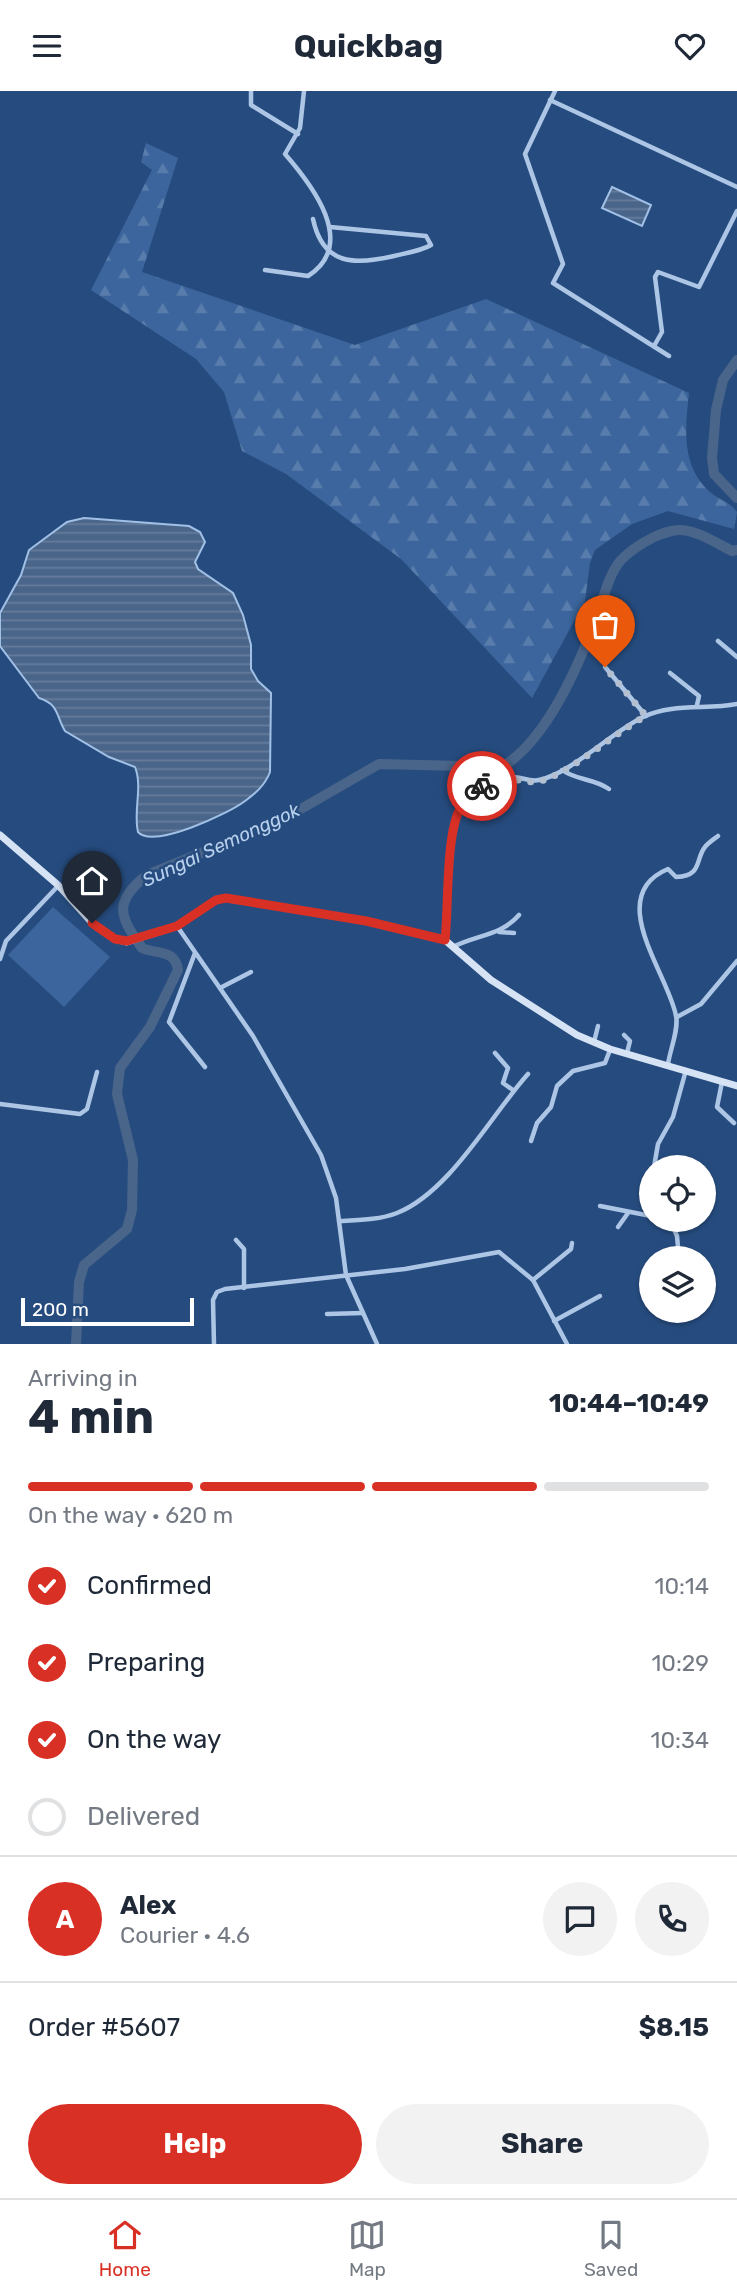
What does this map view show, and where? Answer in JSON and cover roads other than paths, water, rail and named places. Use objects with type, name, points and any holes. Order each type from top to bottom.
[{"type":"main road","points":[[0,835],[58,885],[92,923],[115,939],[127,941],[177,926],[216,900],[226,898],[366,921],[445,940],[532,1009],[594,1042],[737,1086]]},
{"type":"street","points":[[251,91],[251,105],[298,134]]},
{"type":"street","points":[[265,270],[308,276],[330,251],[330,227],[305,178],[285,154],[298,134],[304,91]]},
{"type":"street","points":[[555,91],[525,155],[563,264],[553,283],[669,356]]},
{"type":"street","points":[[550,100],[737,187]]},
{"type":"street","points":[[654,346],[662,332],[656,277],[658,272],[699,287],[737,211]]},
{"type":"street","points":[[313,219],[316,231],[330,251],[341,259],[363,262],[431,246],[426,236],[330,227]]},
{"type":"street","points":[[718,641],[737,657]]},
{"type":"street","points":[[605,667],[646,716]]},
{"type":"street","points":[[670,673],[699,696],[697,705]]},
{"type":"street","points":[[445,940],[453,838],[462,804],[492,781],[514,777],[540,781],[562,771],[646,716],[697,705],[718,708],[737,704]]},
{"type":"street","points":[[562,771],[575,779],[594,780],[609,789]]},
{"type":"street","points":[[668,1064],[677,1017],[643,933],[639,911],[642,896],[663,871],[668,869],[676,877],[694,870],[700,865],[705,847],[718,836]]},
{"type":"street","points":[[0,959],[6,941],[58,885]]},
{"type":"street","points":[[498,932],[519,915]]},
{"type":"street","points":[[177,926],[253,1036],[321,1155],[336,1198],[346,1275],[377,1344]]},
{"type":"street","points":[[452,947],[472,937],[498,932],[514,933]]},
{"type":"street","points":[[195,952],[169,1021],[205,1067]]},
{"type":"street","points":[[677,1017],[701,1004],[737,961]]},
{"type":"street","points":[[220,988],[251,972]]},
{"type":"street","points":[[594,1042],[598,1026]]},
{"type":"street","points":[[624,1035],[630,1041],[627,1053]]},
{"type":"street","points":[[531,1141],[537,1123],[551,1107],[557,1086],[573,1071],[605,1063],[610,1049]]},
{"type":"street","points":[[495,1053],[508,1068],[503,1083],[513,1090]]},
{"type":"street","points":[[656,1155],[658,1144],[673,1117],[686,1070]]},
{"type":"street","points":[[0,1104],[80,1114],[87,1109],[97,1072]]},
{"type":"street","points":[[339,1221],[369,1219],[397,1213],[434,1191],[528,1074]]},
{"type":"street","points":[[722,1082],[717,1107],[734,1123]]},
{"type":"street","points":[[600,1206],[639,1214]]},
{"type":"street","points":[[618,1227],[628,1213]]},
{"type":"street","points":[[236,1240],[244,1249],[244,1287]]},
{"type":"street","points":[[533,1280],[571,1249],[572,1243]]},
{"type":"street","points":[[214,1344],[213,1300],[217,1292],[405,1269],[499,1252],[533,1280],[567,1344]]},
{"type":"street","points":[[554,1321],[600,1296]]},
{"type":"street","points":[[327,1314],[363,1313]]},
{"type":"waterway","name":"Sungai Semonggok","points":[[737,360],[723,380],[716,410],[712,458],[714,474],[737,498]]},
{"type":"waterway","name":"Sungai Semonggok","points":[[76,1344],[79,1282],[84,1265],[127,1229],[132,1210],[133,1160],[117,1094],[120,1068],[150,1027],[178,970],[170,956],[142,948],[134,937],[123,910],[129,893],[147,875],[280,821],[379,764],[502,767],[533,739],[559,701],[589,638],[606,588],[626,555],[652,538],[679,530],[703,536],[732,551],[737,550]]}]
